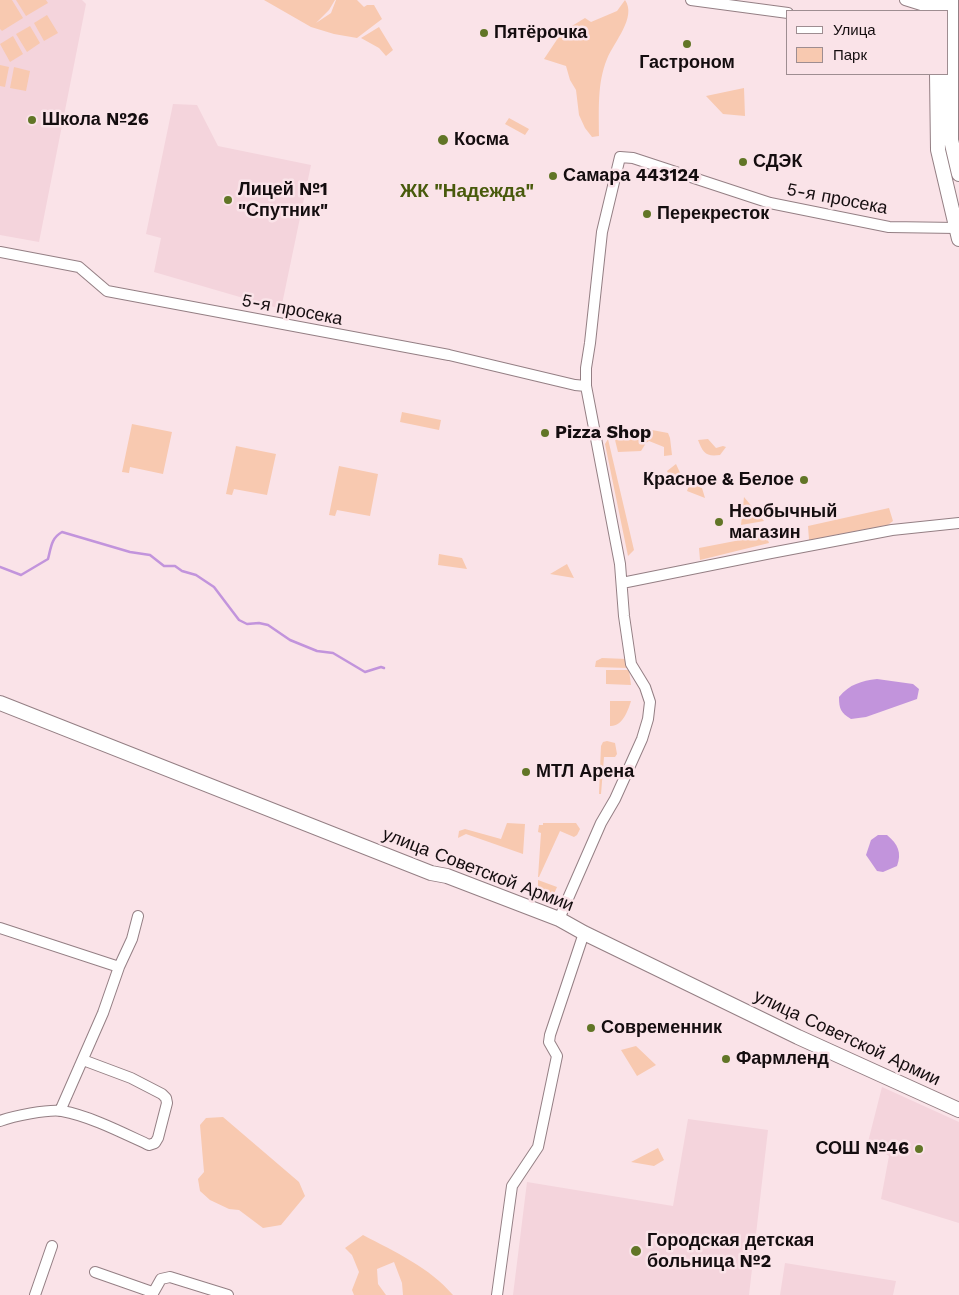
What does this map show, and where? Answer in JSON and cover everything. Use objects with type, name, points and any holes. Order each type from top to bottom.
[{"type":"street","points":[[691,0],[786,13]]},
{"type":"street","points":[[905,0],[921,4],[942,4]]},
{"type":"street","points":[[937,75],[938,150],[958,234]]},
{"type":"street","points":[[947,75],[951,140],[959,174]]},
{"type":"street","name":"5-я просека","points":[[559,919],[601,823],[615,799],[642,739],[650,702],[645,687],[631,664],[624,616],[620,564],[586,386],[586,368],[602,232],[620,158],[633,158],[770,203],[889,227],[958,234]]},
{"type":"street","name":"5-я просека","points":[[0,252],[79,267],[107,291],[449,355],[586,386]]},
{"type":"street","points":[[622,583],[887,531],[959,523]]},
{"type":"street","name":"улица Советской Армии","points":[[0,703],[431,873],[447,876],[559,919],[798,1037],[959,1110]]},
{"type":"street","points":[[60,1111],[103,1014],[119,967],[132,938],[138,916]]},
{"type":"street","points":[[0,928],[119,967]]},
{"type":"street","points":[[497,1295],[512,1186],[538,1147],[557,1056],[549,1042],[550,1035],[584,933]]},
{"type":"street","points":[[0,1120],[14,1116],[60,1111],[96,1122],[149,1145],[154,1142],[158,1138],[167,1102],[166,1098],[131,1078],[83,1060]]},
{"type":"street","points":[[35,1295],[52,1246]]},
{"type":"street","points":[[95,1272],[152,1294],[161,1279],[170,1277],[228,1295]]},
{"type":"shaded area","name":"Школа №26","points":[[0,0],[82,0],[86,4],[39,242],[0,235]]},
{"type":"shaded area","name":"Лицей №1 \"Спутник\"","points":[[173,104],[197,105],[218,146],[311,165],[281,309],[154,272],[161,238],[146,234]]},
{"type":"shaded area","points":[[877,679],[913,684],[919,689],[917,699],[866,717],[851,719],[845,715],[840,708],[839,697],[856,684]]},
{"type":"shaded area","points":[[878,835],[887,835],[896,845],[899,853],[897,866],[883,872],[877,871],[866,855],[871,840]]},
{"type":"shaded area","name":"СОШ №46","points":[[882,1087],[959,1122],[959,1223],[881,1199],[889,1156],[868,1142]]},
{"type":"shaded area","name":"Городская детская больница №2","points":[[688,1119],[768,1130],[749,1295],[513,1295],[527,1182],[673,1206]]},
{"type":"shaded area","points":[[785,1263],[896,1281],[893,1295],[780,1295]]},
{"type":"green space","points":[[0,0],[12,0],[23,18],[2,31],[0,29]]},
{"type":"green space","points":[[16,0],[46,0],[48,3],[26,16]]},
{"type":"green space","points":[[264,0],[335,0],[329,10],[316,23],[331,13],[336,0],[357,0],[364,7],[374,5],[382,19],[357,38],[311,27]]},
{"type":"green space","points":[[625,0],[628,7],[626,22],[607,59],[602,78],[599,97],[599,136],[592,137],[579,115],[576,90],[570,80],[566,66],[544,59],[562,32],[585,18],[591,22],[617,11]]},
{"type":"green space","points":[[47,15],[58,33],[44,41],[34,23]]},
{"type":"green space","points":[[30,26],[40,43],[27,52],[16,34]]},
{"type":"green space","points":[[379,27],[393,50],[386,56],[379,48],[361,38]]},
{"type":"green space","points":[[13,36],[23,54],[10,62],[0,44]]},
{"type":"green space","points":[[0,65],[9,67],[5,87],[0,86]]},
{"type":"green space","points":[[14,67],[30,71],[26,91],[10,88]]},
{"type":"green space","points":[[744,88],[745,116],[723,114],[706,96]]},
{"type":"green space","points":[[509,118],[529,129],[525,135],[505,124]]},
{"type":"green space","points":[[402,412],[441,420],[439,430],[400,422]]},
{"type":"green space","points":[[132,424],[172,432],[163,474],[130,467],[129,473],[122,472]]},
{"type":"green space","points":[[652,430],[668,433],[672,455],[664,456],[664,447],[649,441],[641,451],[618,452],[614,436]]},
{"type":"green space","points":[[608,439],[634,550],[628,556],[605,444]]},
{"type":"green space","points":[[708,439],[716,448],[726,447],[720,455],[708,455],[703,451],[698,440]]},
{"type":"green space","points":[[236,446],[276,454],[267,495],[234,489],[232,495],[226,494]]},
{"type":"green space","points":[[676,464],[682,477],[674,486],[667,471]]},
{"type":"green space","points":[[339,466],[378,474],[370,516],[337,510],[335,516],[329,515]]},
{"type":"green space","points":[[690,483],[702,488],[705,498],[687,491]]},
{"type":"green space","points":[[744,497],[764,521],[741,525]]},
{"type":"green space","points":[[889,508],[893,521],[888,525],[809,540],[808,526]]},
{"type":"green space","points":[[766,535],[769,543],[700,560],[699,548]]},
{"type":"green space","points":[[439,554],[462,558],[467,569],[438,565]]},
{"type":"green space","points":[[567,564],[574,578],[550,574]]},
{"type":"green space","points":[[602,658],[627,659],[629,668],[595,667],[596,661]]},
{"type":"green space","points":[[606,670],[629,670],[631,685],[606,684]]},
{"type":"green space","points":[[610,701],[631,701],[626,714],[614,726],[610,726]]},
{"type":"green space","points":[[603,742],[615,743],[617,754],[615,757],[604,757],[601,794],[599,794],[601,746]]},
{"type":"green space","points":[[507,823],[525,824],[523,854],[466,834],[458,838],[459,831],[465,829],[501,839]]},
{"type":"green space","points":[[543,823],[576,823],[580,829],[574,837],[560,831],[538,877],[541,833],[538,832],[539,825],[543,825]]},
{"type":"green space","points":[[538,880],[557,887],[550,903],[538,898]]},
{"type":"green space","points":[[636,1046],[656,1065],[637,1076],[621,1050]]},
{"type":"green space","points":[[223,1117],[299,1182],[305,1196],[281,1225],[263,1228],[239,1210],[229,1209],[210,1200],[200,1191],[198,1179],[204,1172],[200,1125],[206,1118]]},
{"type":"green space","points":[[658,1148],[664,1160],[654,1166],[631,1162]]},
{"type":"green space","points":[[363,1235],[422,1268],[444,1285],[453,1295],[403,1295],[402,1283],[394,1262],[377,1269],[378,1284],[386,1295],[354,1295],[352,1290],[359,1272],[352,1255],[345,1248]]},
{"type":"waterway","points":[[0,567],[21,575],[48,559],[54,540],[62,532],[130,552],[150,555],[164,566],[175,566],[182,571],[196,575],[214,587],[239,620],[247,624],[259,623],[268,625],[290,640],[317,651],[333,653],[365,672],[381,667],[384,668]]},
{"type":"place","name":"Пятёрочка","points":[[484,33]]},
{"type":"place","name":"Гастроном","points":[[687,44]]},
{"type":"place","name":"Школа №26","points":[[32,120]]},
{"type":"place","name":"Косма","points":[[443,140]]},
{"type":"place","name":"СДЭК","points":[[743,162]]},
{"type":"place","name":"Самара 443124","points":[[553,176]]},
{"type":"place","name":"Лицей №1 \"Спутник\"","points":[[228,200]]},
{"type":"place","name":"Перекресток","points":[[647,214]]},
{"type":"place","name":"Pizza Shop","points":[[545,433]]},
{"type":"place","name":"Красное & Белое","points":[[804,480]]},
{"type":"place","name":"Необычный магазин","points":[[719,522]]},
{"type":"place","name":"МТЛ Арена","points":[[526,772]]},
{"type":"place","name":"Современник","points":[[591,1028]]},
{"type":"place","name":"Фармленд","points":[[726,1059]]},
{"type":"place","name":"СОШ №46","points":[[919,1149]]},
{"type":"place","name":"Городская детская больница №2","points":[[636,1251]]},
{"type":"district","name":"ЖК \"Надежда\"","points":[[467,191]]}]
